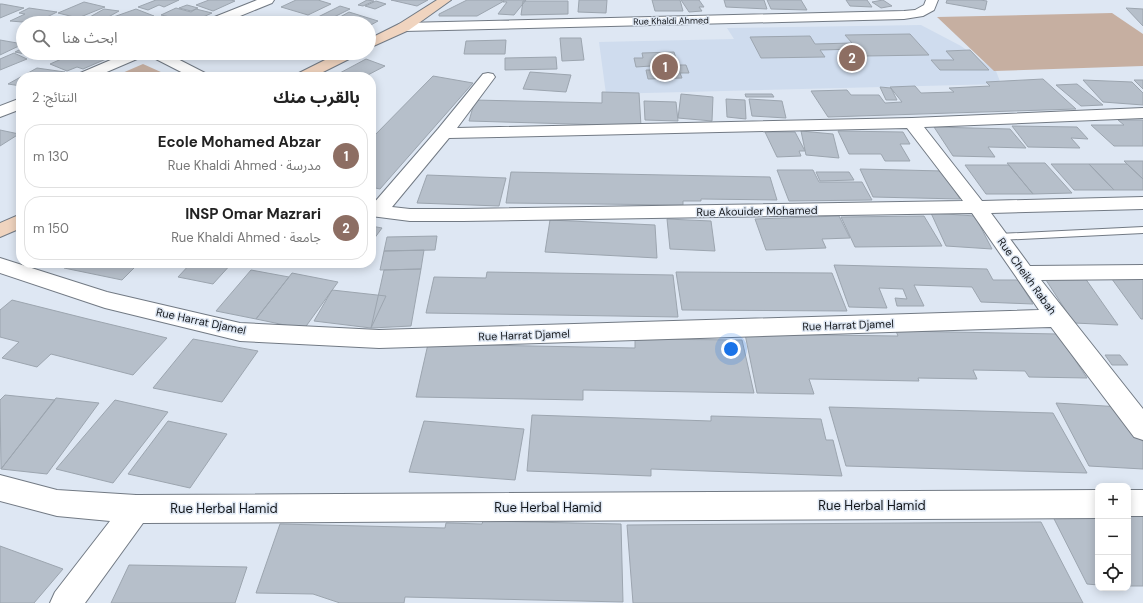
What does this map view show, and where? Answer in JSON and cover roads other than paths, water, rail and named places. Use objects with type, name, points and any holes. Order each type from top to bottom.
[{"type":"street","points":[[229,16],[268,0]]},
{"type":"street","points":[[376,41],[404,27],[445,0]]},
{"type":"street","name":"Rue Khaldi Ahmed","points":[[404,27],[904,15],[918,13],[930,7],[932,0]]},
{"type":"street","points":[[95,72],[123,60]]},
{"type":"street","points":[[169,60],[192,72]]},
{"type":"street","points":[[312,72],[336,60]]},
{"type":"street","points":[[376,209],[444,133],[488,77]]},
{"type":"street","points":[[0,112],[16,106]]},
{"type":"street","points":[[444,133],[912,123],[1143,113]]},
{"type":"street","name":"Rue Cheikh Rabah","points":[[912,123],[977,208],[1057,318],[1143,429]]},
{"type":"street","name":"Rue Akouider Mohamed","points":[[376,211],[410,215],[464,215],[977,208],[1143,203]]},
{"type":"street","points":[[0,231],[16,223]]},
{"type":"street","name":"Rue Harrat Djamel","points":[[0,265],[105,300],[240,332],[379,339],[1057,318]]},
{"type":"street","points":[[1025,273],[1143,272]]},
{"type":"street","name":"Rue Herbal Hamid","points":[[0,488],[57,503],[136,509],[1095,504]]},
{"type":"street","points":[[1131,504],[1143,503]]},
{"type":"street","points":[[66,603],[136,509]]},
{"type":"lane","points":[[998,237],[1143,230]]},
{"type":"place","name":"INSP Omar Mazrari","points":[[852,58]]},
{"type":"place","name":"Ecole Mohamed Abzar","points":[[665,67]]}]
